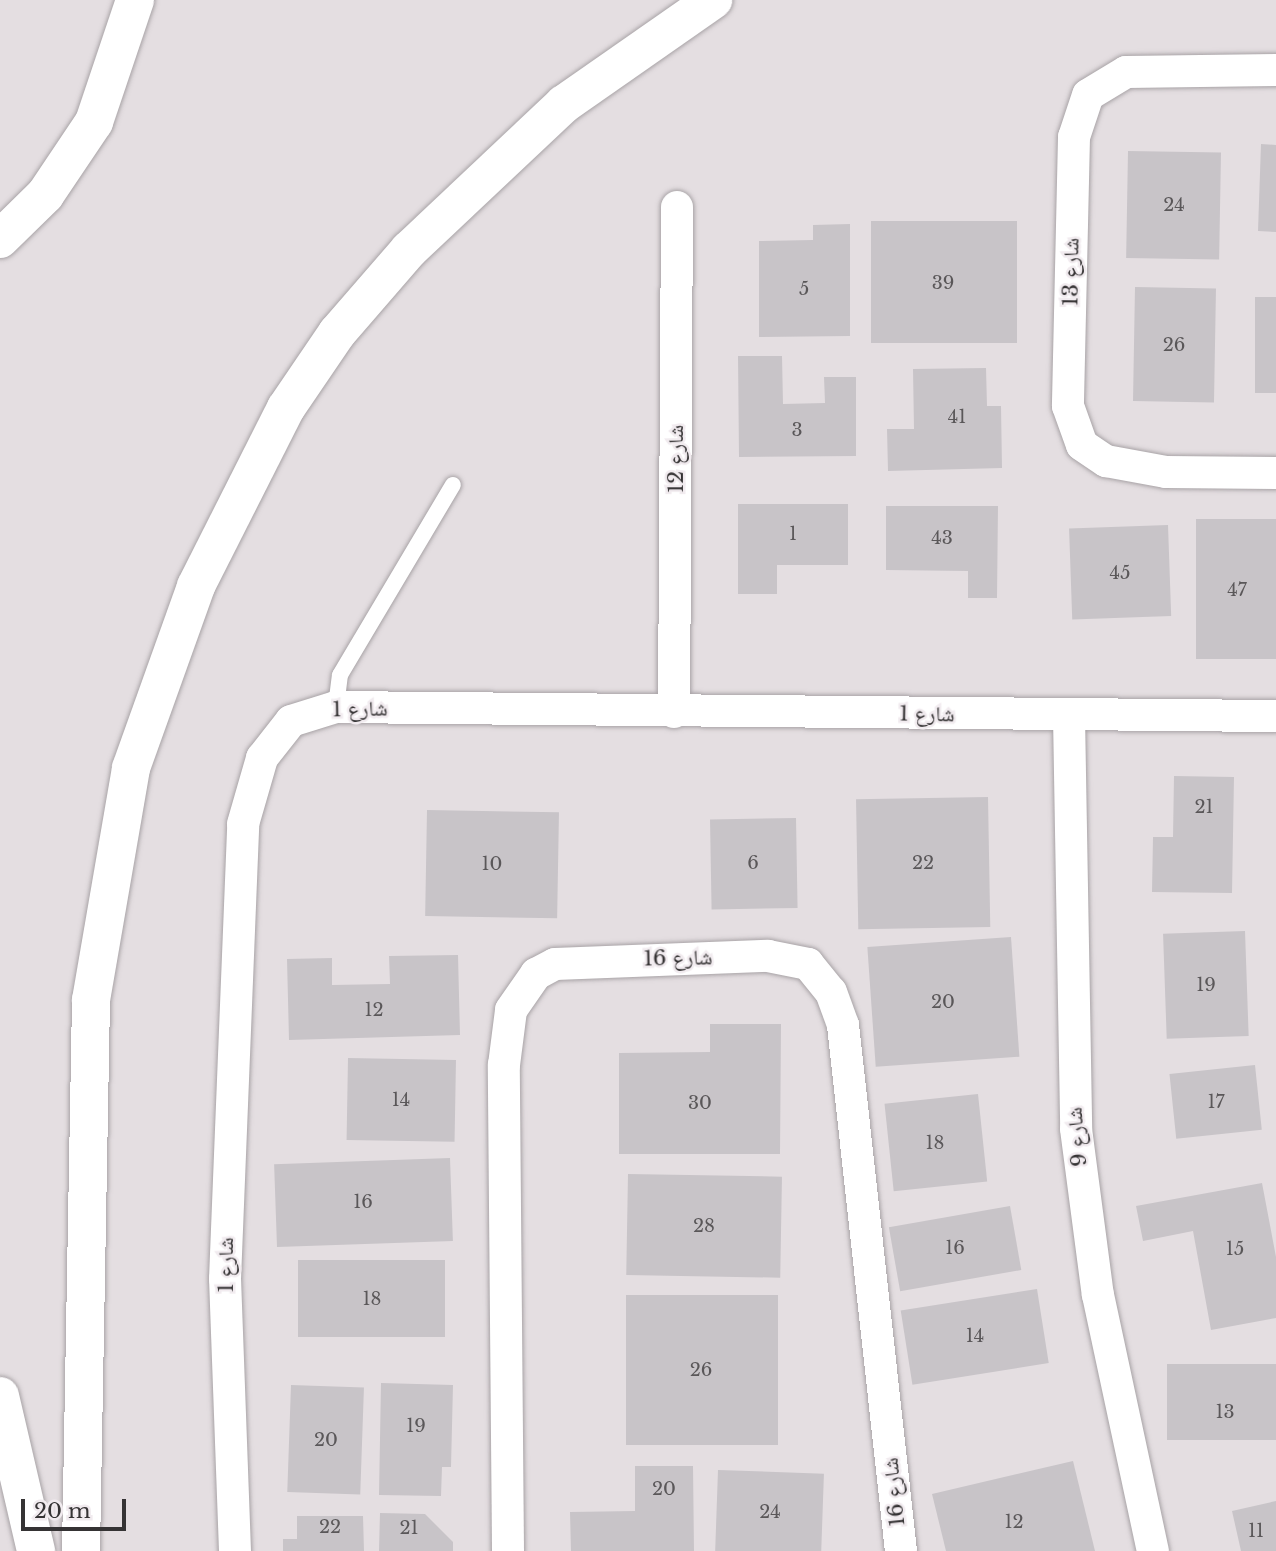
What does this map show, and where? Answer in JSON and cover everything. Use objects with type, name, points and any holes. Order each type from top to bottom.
[{"type":"highway","points":[[0,239],[45,195],[94,122],[135,0]]},
{"type":"highway","points":[[81,1551],[91,1000],[131,768],[195,586],[286,408],[337,333],[409,250],[564,104],[713,0]]},
{"type":"highway","points":[[0,1396],[36,1551]]},
{"type":"street","name":"شارع 13","points":[[1276,70],[1126,72],[1088,95],[1074,137],[1068,406],[1082,445],[1106,461],[1166,472],[1276,473]]},
{"type":"street","name":"شارع 12","points":[[674,712],[677,207]]},
{"type":"street","name":"شارع 1","points":[[235,1551],[225,1279],[243,824],[253,776],[273,740],[308,712],[336,707],[1276,716]]},
{"type":"street","name":"شارع 9","points":[[1069,716],[1076,1129],[1098,1295],[1153,1551]]},
{"type":"street","name":"شارع 16","points":[[508,1551],[504,1065],[510,1010],[536,974],[555,964],[768,956],[808,964],[831,992],[843,1025],[901,1551]]},
{"type":"lane","points":[[336,707],[340,675],[453,485]]},
{"type":"building","points":[[1261,144],[1276,145],[1276,232],[1258,231]]},
{"type":"building","points":[[1128,151],[1221,153],[1219,260],[1126,258]]},
{"type":"building","points":[[871,221],[1017,221],[1017,343],[871,343]]},
{"type":"building","points":[[850,224],[850,336],[759,337],[759,241],[813,240],[813,225]]},
{"type":"building","points":[[1135,287],[1216,288],[1214,402],[1133,401]]},
{"type":"building","points":[[1255,297],[1276,297],[1276,393],[1255,393]]},
{"type":"building","points":[[738,356],[782,356],[783,404],[825,403],[824,377],[856,377],[856,456],[739,457]]},
{"type":"building","points":[[986,368],[987,406],[1001,406],[1002,468],[888,471],[887,429],[914,429],[913,369]]},
{"type":"building","points":[[738,504],[848,504],[848,565],[777,565],[777,594],[738,594]]},
{"type":"building","points":[[886,506],[998,506],[997,598],[968,598],[968,571],[886,570]]},
{"type":"building","points":[[1196,519],[1276,519],[1276,659],[1196,659]]},
{"type":"building","points":[[1168,525],[1171,616],[1072,619],[1069,528]]},
{"type":"building","points":[[1174,776],[1234,777],[1232,893],[1152,892],[1153,837],[1173,837]]},
{"type":"building","points":[[988,797],[990,927],[858,929],[856,799]]},
{"type":"building","points":[[427,810],[559,812],[557,918],[425,916]]},
{"type":"building","points":[[796,818],[798,908],[712,909],[710,820]]},
{"type":"building","points":[[1245,931],[1249,1036],[1167,1039],[1163,934]]},
{"type":"building","points":[[1011,937],[1019,1057],[876,1067],[867,947]]},
{"type":"building","points":[[458,955],[460,1035],[289,1040],[287,959],[332,958],[332,985],[390,984],[389,956]]},
{"type":"building","points":[[710,1024],[781,1024],[780,1154],[619,1154],[619,1053],[710,1052]]},
{"type":"building","points":[[348,1058],[456,1060],[455,1142],[347,1140]]},
{"type":"building","points":[[1255,1065],[1262,1130],[1176,1139],[1169,1074]]},
{"type":"building","points":[[978,1094],[987,1182],[894,1191],[885,1104]]},
{"type":"building","points":[[450,1158],[453,1241],[277,1247],[274,1164]]},
{"type":"building","points":[[628,1174],[782,1177],[780,1278],[626,1275]]},
{"type":"building","points":[[1262,1183],[1276,1257],[1276,1318],[1211,1330],[1193,1231],[1143,1241],[1136,1206]]},
{"type":"building","points":[[1010,1206],[1021,1270],[900,1291],[889,1227]]},
{"type":"building","points":[[298,1260],[445,1260],[445,1337],[298,1337]]},
{"type":"building","points":[[1037,1289],[1049,1363],[912,1385],[901,1311]]},
{"type":"building","points":[[626,1295],[778,1295],[778,1445],[626,1445]]},
{"type":"building","points":[[1167,1364],[1276,1364],[1276,1440],[1167,1440]]},
{"type":"building","points":[[381,1383],[453,1385],[451,1467],[442,1467],[441,1496],[379,1495]]},
{"type":"building","points":[[291,1385],[364,1388],[360,1494],[287,1492]]},
{"type":"building","points":[[1073,1461],[1095,1551],[946,1551],[932,1494]]},
{"type":"building","points":[[635,1466],[693,1466],[694,1551],[571,1551],[570,1512],[635,1511]]},
{"type":"building","points":[[718,1470],[824,1474],[821,1551],[715,1551]]},
{"type":"building","points":[[1276,1501],[1276,1551],[1241,1551],[1232,1511]]},
{"type":"building","points":[[380,1513],[425,1514],[453,1542],[453,1551],[379,1551]]},
{"type":"building","points":[[297,1516],[363,1516],[364,1551],[283,1551],[283,1539],[297,1539]]}]
